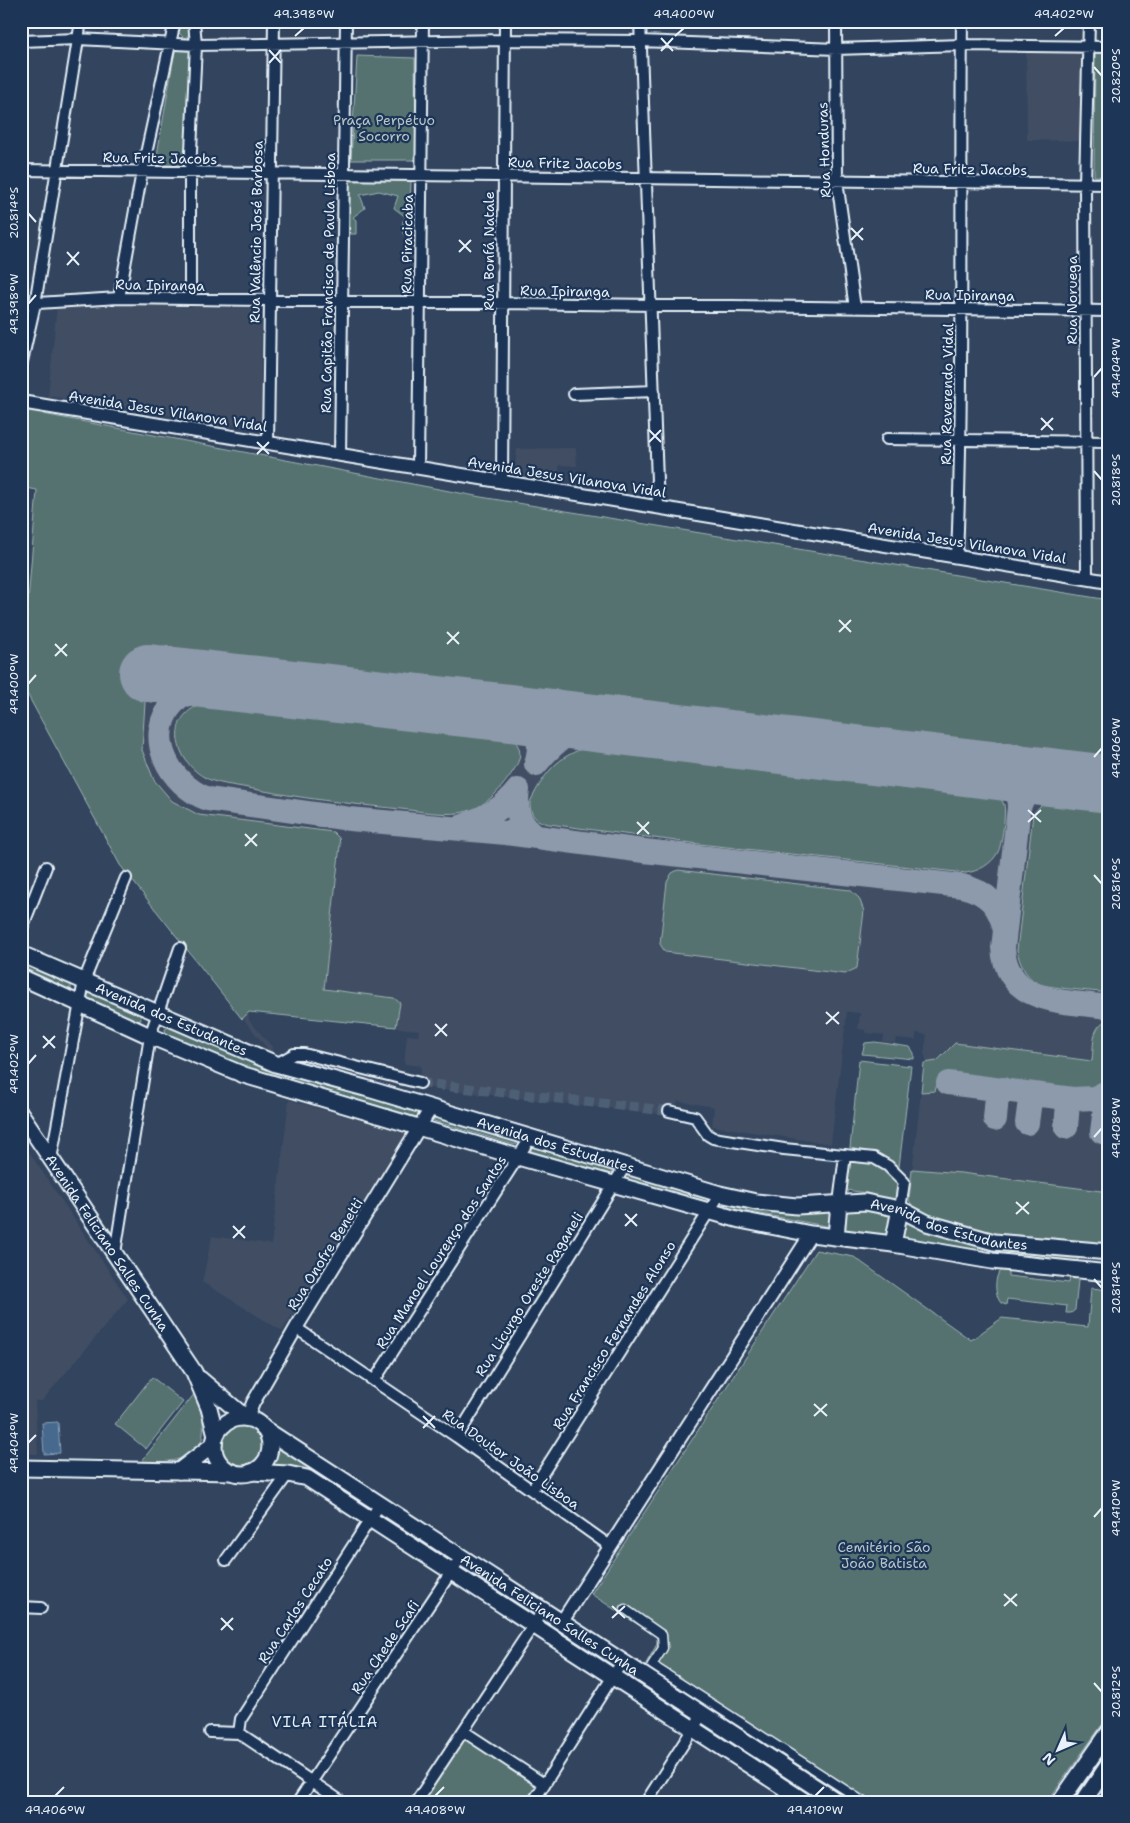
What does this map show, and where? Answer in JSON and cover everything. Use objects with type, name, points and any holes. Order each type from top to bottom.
[{"type":"main road","name":"Avenida dos Estudantes","points":[[21,954],[156,1014],[276,1064],[720,1194],[756,1202],[797,1206],[865,1202],[900,1209],[927,1223],[994,1242],[1109,1252]]},
{"type":"main road","name":"Avenida dos Estudantes","points":[[21,977],[150,1036],[244,1075],[518,1157],[740,1220],[811,1234],[893,1244],[992,1261],[1109,1273]]},
{"type":"main road","name":"Avenida Feliciano Salles Cunha","points":[[21,1114],[194,1372],[209,1408],[215,1439]]},
{"type":"main road","points":[[836,1237],[839,1203]]},
{"type":"main road","points":[[893,1244],[900,1209]]},
{"type":"main road","points":[[992,1261],[994,1242]]},
{"type":"main road","points":[[1082,1270],[1084,1250]]},
{"type":"main road","name":"Avenida Feliciano Salles Cunha","points":[[194,1372],[213,1391],[247,1418]]},
{"type":"main road","points":[[21,1468],[179,1471],[233,1472],[251,1472],[266,1461],[269,1453],[268,1435],[263,1428],[247,1418],[228,1421],[215,1439],[179,1471]]},
{"type":"main road","name":"Avenida Feliciano Salles Cunha","points":[[263,1428],[542,1612],[703,1713],[838,1802]]},
{"type":"main road","points":[[215,1439],[219,1461],[233,1472]]},
{"type":"main road","name":"Avenida Feliciano Salles Cunha","points":[[251,1472],[288,1474],[307,1478],[806,1802]]},
{"type":"main road","points":[[1060,1802],[1109,1732]]},
{"type":"main road","points":[[1082,1802],[1109,1764]]},
{"type":"street","points":[[21,366],[35,304],[81,21]]},
{"type":"street","points":[[119,298],[142,172],[175,21]]},
{"type":"street","points":[[190,299],[190,172],[196,45],[194,21]]},
{"type":"street","name":"Rua Valêncio José Barbosa","points":[[268,443],[274,21]]},
{"type":"street","name":"Rua Capitão Francisco de Paula Lisboa","points":[[340,455],[346,21]]},
{"type":"street","name":"Rua Piracicaba","points":[[418,468],[423,21]]},
{"type":"street","name":"Rua Bonfá Natale","points":[[502,482],[504,21]]},
{"type":"street","points":[[640,21],[658,508]]},
{"type":"street","name":"Rua Honduras","points":[[836,21],[837,181],[855,308]]},
{"type":"street","name":"Rua Reverendo Vidal","points":[[956,557],[962,440],[960,182],[962,21]]},
{"type":"street","name":"Rua Noruega","points":[[1087,578],[1085,184],[1089,21]]},
{"type":"street","points":[[21,42],[78,40],[196,45],[423,43],[504,40],[641,41],[836,49],[962,45],[1109,47]]},
{"type":"street","name":"Rua Fritz Jacobs","points":[[21,170],[1109,184]]},
{"type":"street","name":"Rua Ipiranga","points":[[21,304],[119,298],[1109,311]]},
{"type":"street","points":[[574,394],[654,390]]},
{"type":"street","name":"Avenida Jesus Vilanova Vidal","points":[[21,402],[1109,582]]},
{"type":"street","points":[[887,440],[1109,442]]},
{"type":"street","points":[[21,931],[46,868]]},
{"type":"street","points":[[51,1159],[84,981],[126,878]]},
{"type":"street","points":[[115,1253],[150,1036],[180,948]]},
{"type":"street","points":[[276,1064],[294,1054],[304,1054],[420,1083]]},
{"type":"street","name":"Rua Onofre Benetti","points":[[247,1418],[252,1403],[296,1328],[421,1128],[431,1108]]},
{"type":"street","points":[[670,1111],[694,1117],[708,1135],[713,1138],[784,1149],[874,1158],[895,1172],[904,1182],[900,1209]]},
{"type":"street","name":"Rua Manoel Lourenço dos Santos","points":[[374,1381],[531,1138]]},
{"type":"street","points":[[839,1203],[845,1155]]},
{"type":"street","name":"Rua Licurgo Oreste Paganeli","points":[[457,1437],[625,1166]]},
{"type":"street","name":"Rua Francisco Fernandes Alonso","points":[[532,1490],[720,1194]]},
{"type":"street","points":[[561,1623],[811,1234]]},
{"type":"street","name":"Rua Doutor João Lisboa","points":[[296,1328],[457,1437],[610,1546]]},
{"type":"street","points":[[226,1560],[288,1474]]},
{"type":"street","name":"Rua Carlos Cecato","points":[[239,1734],[241,1719],[380,1504]]},
{"type":"street","name":"Rua Chede Scafi","points":[[298,1802],[461,1557]]},
{"type":"street","points":[[21,1607],[41,1608]]},
{"type":"street","points":[[625,1609],[662,1635],[663,1648],[652,1665],[864,1802]]},
{"type":"street","points":[[416,1802],[542,1612]]},
{"type":"street","points":[[533,1802],[622,1662]]},
{"type":"street","points":[[646,1802],[703,1713]]},
{"type":"street","points":[[463,1731],[544,1784]]},
{"type":"street","points":[[210,1732],[239,1734],[342,1802]]},
{"type":"shaded area","points":[[1026,52],[1085,53],[1081,141],[1027,140]]},
{"type":"shaded area","points":[[57,304],[261,308],[261,430],[48,396]]},
{"type":"shaded area","points":[[43,414],[481,497],[1109,600],[1109,1247],[914,1209],[909,1200],[924,1063],[927,1063],[924,1053],[927,1035],[916,1033],[916,1040],[896,1038],[895,1043],[883,1042],[884,1035],[865,1033],[865,1030],[858,1029],[860,1013],[847,1012],[831,1144],[712,1126],[714,1107],[678,1101],[677,1104],[670,1104],[669,1115],[420,1087],[421,1066],[404,1064],[407,1035],[418,1036],[419,1030],[249,1012],[249,1020],[272,1047],[272,1052],[270,1052],[120,865],[25,690],[22,676]]},
{"type":"shaded area","points":[[576,448],[577,466],[559,465],[559,486],[516,479],[514,477],[517,449]]},
{"type":"shaded area","points":[[289,1100],[407,1133],[282,1331],[202,1282],[212,1236],[271,1244]]},
{"type":"shaded area","points":[[21,1140],[128,1299],[42,1401],[35,1401],[38,1454],[21,1454]]},
{"type":"shaded area","points":[[1109,1780],[1109,1802],[1094,1802]]},
{"type":"green space","points":[[178,21],[190,21],[191,30],[187,37],[184,38],[178,32]]},
{"type":"green space","points":[[175,50],[190,51],[188,168],[157,165],[156,161]]},
{"type":"green space","points":[[1095,53],[1109,53],[1109,177],[1094,176]]},
{"type":"green space","name":"Praça Perpétuo Socorro","points":[[357,56],[415,58],[416,160],[351,160]]},
{"type":"green space","points":[[349,179],[411,180],[409,235],[403,234],[403,221],[406,217],[394,208],[398,196],[379,191],[360,195],[365,208],[353,217],[356,220],[356,234],[349,234]]},
{"type":"green space","points":[[21,403],[43,407],[43,414],[481,497],[1109,600],[1109,760],[754,721],[553,694],[151,651],[146,656],[143,684],[146,687],[142,750],[154,780],[172,801],[199,815],[333,832],[339,838],[340,845],[324,989],[394,998],[400,1003],[396,1027],[249,1012],[242,1019],[120,865],[25,690],[22,676],[37,490],[21,487]]},
{"type":"green space","points":[[214,703],[510,736],[518,746],[520,756],[513,772],[488,801],[474,809],[458,813],[437,813],[363,805],[267,792],[225,784],[204,777],[195,771],[182,753],[178,743],[178,733],[180,723],[185,714],[195,707]]},
{"type":"green space","points":[[597,744],[733,764],[990,792],[1000,798],[1004,805],[1002,836],[999,848],[989,863],[976,871],[966,873],[699,844],[549,824],[537,820],[532,814],[530,802],[549,771],[573,752]]},
{"type":"green space","points":[[1056,799],[1109,804],[1109,993],[1060,988],[1037,983],[1026,973],[1018,955],[1017,950],[1033,814],[1042,804]]},
{"type":"green space","points":[[678,870],[850,890],[859,898],[864,911],[857,968],[845,974],[665,952],[660,944],[667,882],[672,873]]},
{"type":"green space","points":[[23,962],[71,984],[71,990],[21,969]]},
{"type":"green space","points":[[92,992],[140,1013],[141,1020],[137,1021],[87,999],[89,993]]},
{"type":"green space","points":[[1105,1021],[1109,1021],[1109,1084],[1096,1091],[1076,1094],[939,1078],[935,1091],[921,1092],[924,1063],[937,1061],[955,1043],[1092,1061],[1095,1033]]},
{"type":"green space","points":[[169,1026],[420,1111],[417,1117],[236,1065],[166,1035],[165,1029]]},
{"type":"green space","points":[[875,1042],[910,1047],[914,1053],[914,1059],[862,1054],[865,1043]]},
{"type":"green space","points":[[859,1060],[911,1066],[899,1167],[879,1154],[850,1148]]},
{"type":"green space","points":[[436,1113],[518,1139],[517,1144],[434,1121],[433,1116]]},
{"type":"green space","points":[[531,1145],[613,1167],[614,1171],[610,1174],[531,1151]]},
{"type":"green space","points":[[849,1158],[873,1162],[899,1182],[895,1202],[867,1193],[846,1190]]},
{"type":"green space","points":[[912,1169],[961,1173],[1109,1192],[1109,1247],[992,1235],[931,1219],[914,1209],[909,1200]]},
{"type":"green space","points":[[628,1173],[710,1197],[707,1202],[628,1181]]},
{"type":"green space","points":[[722,1202],[831,1209],[831,1227],[724,1207]]},
{"type":"green space","points":[[864,1207],[895,1214],[889,1239],[841,1233],[843,1209]]},
{"type":"green space","points":[[905,1219],[983,1244],[984,1249],[979,1253],[900,1237]]},
{"type":"green space","points":[[995,1249],[1075,1254],[1079,1257],[1077,1262],[1071,1263],[997,1255]]},
{"type":"green space","name":"Cemitério São João Batista","points":[[816,1250],[854,1257],[971,1340],[1002,1318],[1088,1327],[1091,1288],[1109,1290],[1109,1715],[1047,1802],[853,1802],[644,1667],[657,1644],[657,1637],[591,1594]]},
{"type":"green space","points":[[1001,1269],[1008,1269],[1008,1276],[1069,1283],[1070,1276],[1076,1276],[1078,1281],[1075,1310],[1071,1313],[1066,1313],[1067,1306],[1007,1299],[1006,1305],[1001,1303],[997,1295],[996,1286],[997,1277]]},
{"type":"green space","points":[[152,1377],[183,1402],[146,1449],[115,1424]]},
{"type":"green space","points":[[195,1393],[203,1427],[202,1440],[197,1449],[188,1456],[176,1460],[141,1462]]},
{"type":"green space","points":[[246,1426],[253,1429],[259,1435],[262,1446],[261,1454],[253,1463],[246,1466],[238,1466],[231,1463],[223,1454],[222,1442],[225,1435],[234,1427]]},
{"type":"green space","points":[[274,1443],[371,1506],[370,1509],[365,1509],[308,1472],[287,1466],[267,1466],[274,1451]]},
{"type":"green space","points":[[383,1514],[453,1558],[452,1561],[448,1563],[382,1518]]},
{"type":"green space","points":[[463,1567],[532,1610],[531,1613],[527,1615],[461,1570]]},
{"type":"green space","points":[[546,1617],[613,1663],[607,1666],[542,1623]]},
{"type":"green space","points":[[622,1670],[690,1714],[685,1718],[621,1673]]},
{"type":"green space","points":[[706,1723],[827,1802],[813,1802],[702,1730],[701,1727]]},
{"type":"green space","points":[[1109,1736],[1109,1750],[1073,1802],[1063,1802]]},
{"type":"green space","points":[[466,1737],[538,1785],[527,1802],[424,1802]]},
{"type":"water","points":[[58,1422],[60,1453],[44,1454],[42,1423]]},
{"type":"taxiway","points":[[212,681],[179,697],[165,715],[161,729],[161,744],[165,758],[172,771],[182,783],[208,799],[350,819],[506,833],[644,851],[962,886],[979,892],[991,901],[1000,914],[1005,931]]},
{"type":"taxiway","points":[[510,713],[526,722],[536,732],[539,746],[536,764],[553,746],[570,734],[579,730],[614,725]]},
{"type":"taxiway","points":[[990,770],[1002,776],[1015,788],[1019,807],[1025,795],[1033,786],[1043,780],[1057,778]]},
{"type":"taxiway","points":[[461,827],[485,817],[499,808],[518,790],[517,804],[519,816],[521,821],[535,836]]},
{"type":"taxiway","points":[[1019,807],[1003,948],[1007,967],[1015,980],[1027,990],[1041,997],[1057,1001],[1109,1007]]},
{"type":"taxiway","points":[[948,1083],[1073,1099],[1094,1098],[1109,1091]]},
{"type":"taxiway","points":[[995,1119],[997,1096],[1003,1089]]},
{"type":"taxiway","points":[[1102,1132],[1107,1092]]},
{"type":"taxiway","points":[[1027,1123],[1030,1100],[1034,1095]]},
{"type":"taxiway","points":[[1066,1127],[1068,1104],[1073,1099]]},
{"type":"runway","points":[[148,673],[510,713],[1109,784]]},
{"type":"tunnel","points":[[420,1083],[669,1111]]},
{"type":"district","name":"VILA ITÁLIA","points":[[325,1722]]}]
